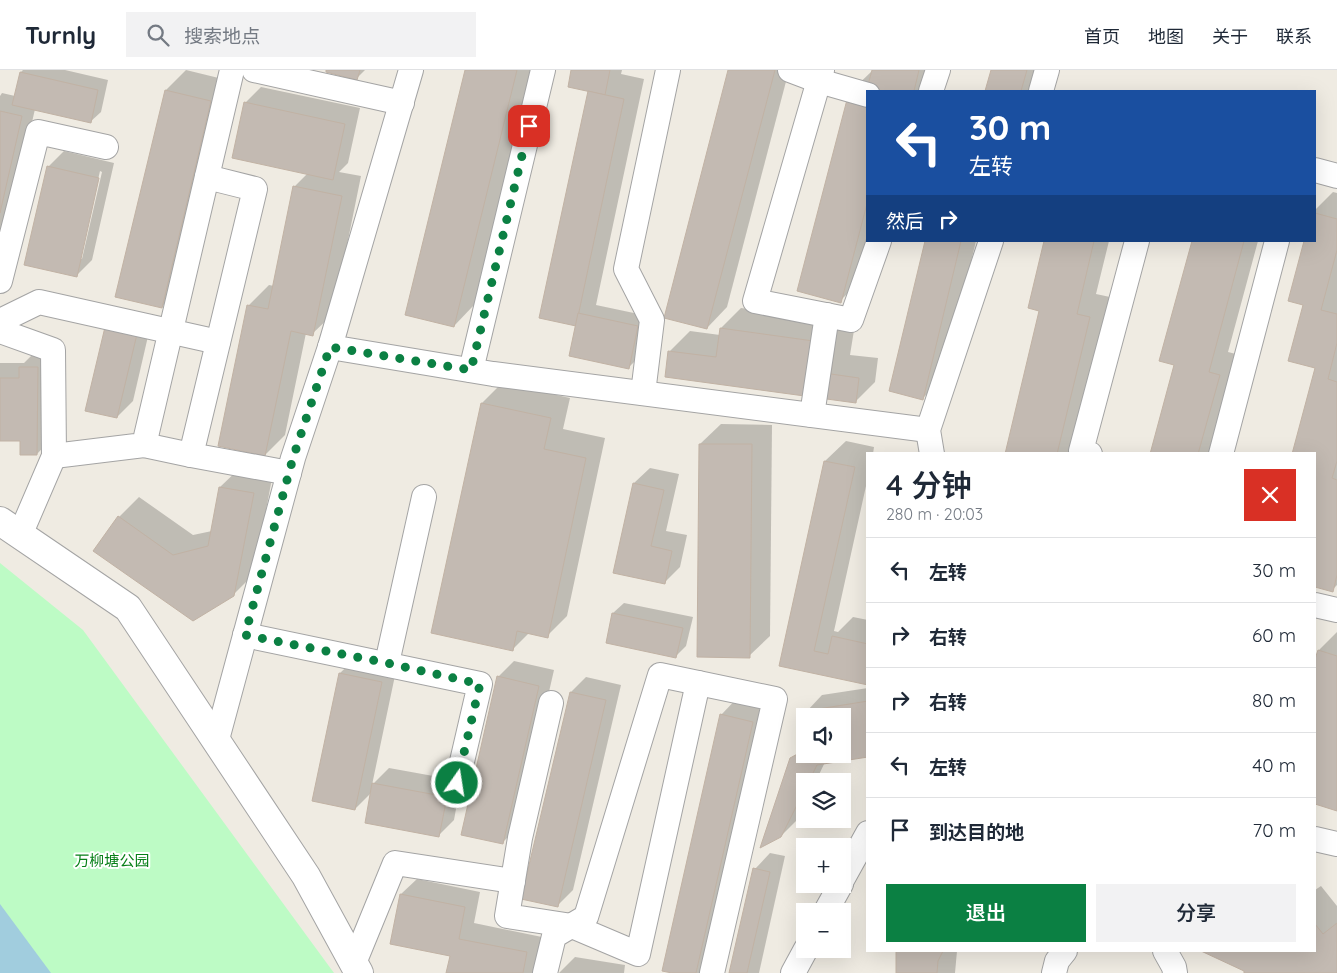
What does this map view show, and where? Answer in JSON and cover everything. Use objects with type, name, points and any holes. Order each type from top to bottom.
[{"type":"street","points":[[144,445],[232,70]]},
{"type":"street","points":[[254,70],[295,74],[402,103]]},
{"type":"street","points":[[216,743],[289,473],[330,347],[411,70]]},
{"type":"street","points":[[471,370],[543,70]]},
{"type":"street","points":[[643,393],[652,320],[626,269],[668,70]]},
{"type":"street","points":[[790,70],[821,75],[866,94]]},
{"type":"street","points":[[931,90],[938,70]]},
{"type":"street","points":[[1041,90],[1047,70]]},
{"type":"street","points":[[821,75],[755,301],[851,320],[879,242]]},
{"type":"street","points":[[0,281],[38,132],[106,147]]},
{"type":"street","points":[[1316,170],[1337,176]]},
{"type":"street","points":[[190,455],[255,189],[207,177]]},
{"type":"street","points":[[932,452],[928,430],[991,242]]},
{"type":"street","points":[[1084,452],[1081,451],[1137,242]]},
{"type":"street","points":[[1222,452],[1277,242]]},
{"type":"street","points":[[0,321],[39,302],[172,330],[218,342]]},
{"type":"street","points":[[812,415],[827,316]]},
{"type":"street","points":[[0,331],[53,350],[54,456],[10,528],[128,608],[306,876],[356,968]]},
{"type":"street","points":[[330,347],[471,370],[928,430]]},
{"type":"street","points":[[54,456],[144,445],[289,473]]},
{"type":"street","points":[[387,663],[424,497]]},
{"type":"street","points":[[1316,605],[1337,610]]},
{"type":"street","points":[[245,635],[387,663],[480,684],[457,783]]},
{"type":"street","points":[[545,973],[554,936],[586,917],[660,675],[775,699],[712,973]]},
{"type":"street","points":[[551,703],[520,838],[507,916],[572,926],[638,954],[698,683]]},
{"type":"street","points":[[851,864],[866,837]]},
{"type":"street","points":[[1316,840],[1337,844]]},
{"type":"street","points":[[356,968],[395,863],[513,881]]},
{"type":"street","points":[[1054,973],[1058,961],[1064,952]]},
{"type":"street","points":[[1166,952],[1174,967],[1175,973]]},
{"type":"street","points":[[794,973],[802,958]]},
{"type":"green space","name":"万柳塘公园","points":[[0,563],[83,630],[334,973],[0,973]]},
{"type":"water","points":[[0,904],[51,973],[0,973]]},
{"type":"building","points":[[326,70],[360,70],[357,80],[326,72]]},
{"type":"building","points":[[465,70],[517,70],[454,327],[405,315]]},
{"type":"building","points":[[571,70],[610,70],[605,95],[568,87]]},
{"type":"building","points":[[728,70],[775,70],[707,329],[664,318]]},
{"type":"building","points":[[872,70],[919,70],[914,90],[867,90]]},
{"type":"building","points":[[991,70],[1027,70],[1021,90],[985,90]]},
{"type":"building","points":[[20,72],[98,90],[91,123],[12,105]]},
{"type":"building","points":[[165,90],[211,101],[162,308],[115,297]]},
{"type":"building","points":[[588,91],[624,99],[576,326],[539,318]]},
{"type":"building","points":[[849,92],[865,96],[866,92],[866,208],[841,303],[797,291]]},
{"type":"building","points":[[244,102],[345,124],[333,180],[232,158]]},
{"type":"building","points":[[0,111],[22,116],[0,213]]},
{"type":"building","points":[[47,166],[99,178],[77,277],[24,265]]},
{"type":"building","points":[[293,186],[342,196],[313,336],[291,331],[265,456],[218,446],[247,305],[268,309]]},
{"type":"building","points":[[1316,213],[1337,219],[1337,250],[1321,310],[1337,314],[1337,343],[1328,379],[1337,382],[1337,461],[1332,478],[1337,480],[1337,575],[1333,592],[1316,587],[1316,452],[1293,452],[1315,368],[1288,361],[1303,305],[1288,301],[1304,242],[1316,242]]},
{"type":"building","points":[[925,242],[961,242],[923,400],[889,391]]},
{"type":"building","points":[[1044,242],[1094,242],[1077,314],[1090,317],[1057,452],[1005,452],[1039,311],[1028,308]]},
{"type":"building","points":[[1192,242],[1244,242],[1209,372],[1220,375],[1199,452],[1151,452],[1174,365],[1159,361]]},
{"type":"building","points":[[578,313],[638,326],[629,369],[569,356]]},
{"type":"building","points":[[105,327],[137,334],[117,418],[85,411]]},
{"type":"building","points":[[720,328],[835,344],[831,374],[859,378],[856,403],[665,377],[668,351],[716,357]]},
{"type":"building","points":[[19,367],[38,367],[37,455],[20,455],[20,441],[0,441],[0,378],[19,378]]},
{"type":"building","points":[[481,403],[551,418],[544,449],[586,458],[548,638],[517,631],[513,651],[431,633]]},
{"type":"building","points":[[699,444],[752,444],[750,658],[697,657]]},
{"type":"building","points":[[824,461],[855,467],[814,651],[828,654],[832,636],[866,644],[866,685],[779,666]]},
{"type":"building","points":[[633,483],[664,490],[651,546],[672,551],[665,584],[613,573]]},
{"type":"building","points":[[219,487],[254,493],[234,596],[193,621],[93,551],[118,516],[173,555],[208,546]]},
{"type":"building","points":[[612,613],[683,628],[676,658],[606,643]]},
{"type":"building","points":[[1318,650],[1337,656],[1337,811],[1316,804],[1316,656]]},
{"type":"building","points":[[339,673],[382,682],[355,810],[312,801]]},
{"type":"building","points":[[497,676],[539,686],[503,844],[461,835]]},
{"type":"building","points":[[570,692],[606,700],[558,907],[521,899]]},
{"type":"building","points":[[866,701],[866,757],[851,760],[851,708],[825,708]]},
{"type":"building","points":[[720,714],[753,722],[696,973],[662,971]]},
{"type":"building","points":[[796,755],[796,763],[830,763],[817,765],[813,773],[796,773],[796,807],[781,837],[760,848],[790,758]]},
{"type":"building","points":[[372,783],[447,797],[439,837],[365,823]]},
{"type":"building","points":[[753,868],[770,872],[747,973],[729,973]]},
{"type":"building","points":[[400,894],[465,907],[459,939],[527,952],[523,973],[446,973],[450,956],[390,944]]},
{"type":"building","points":[[1337,923],[1337,973],[1244,973],[1244,971],[1203,952],[1316,952],[1316,925],[1323,934]]},
{"type":"building","points":[[896,952],[942,952],[938,961],[937,973],[896,973]]},
{"type":"route","points":[[457,783],[480,684],[387,663],[245,635],[293,458],[330,347],[471,370],[529,126]]}]
